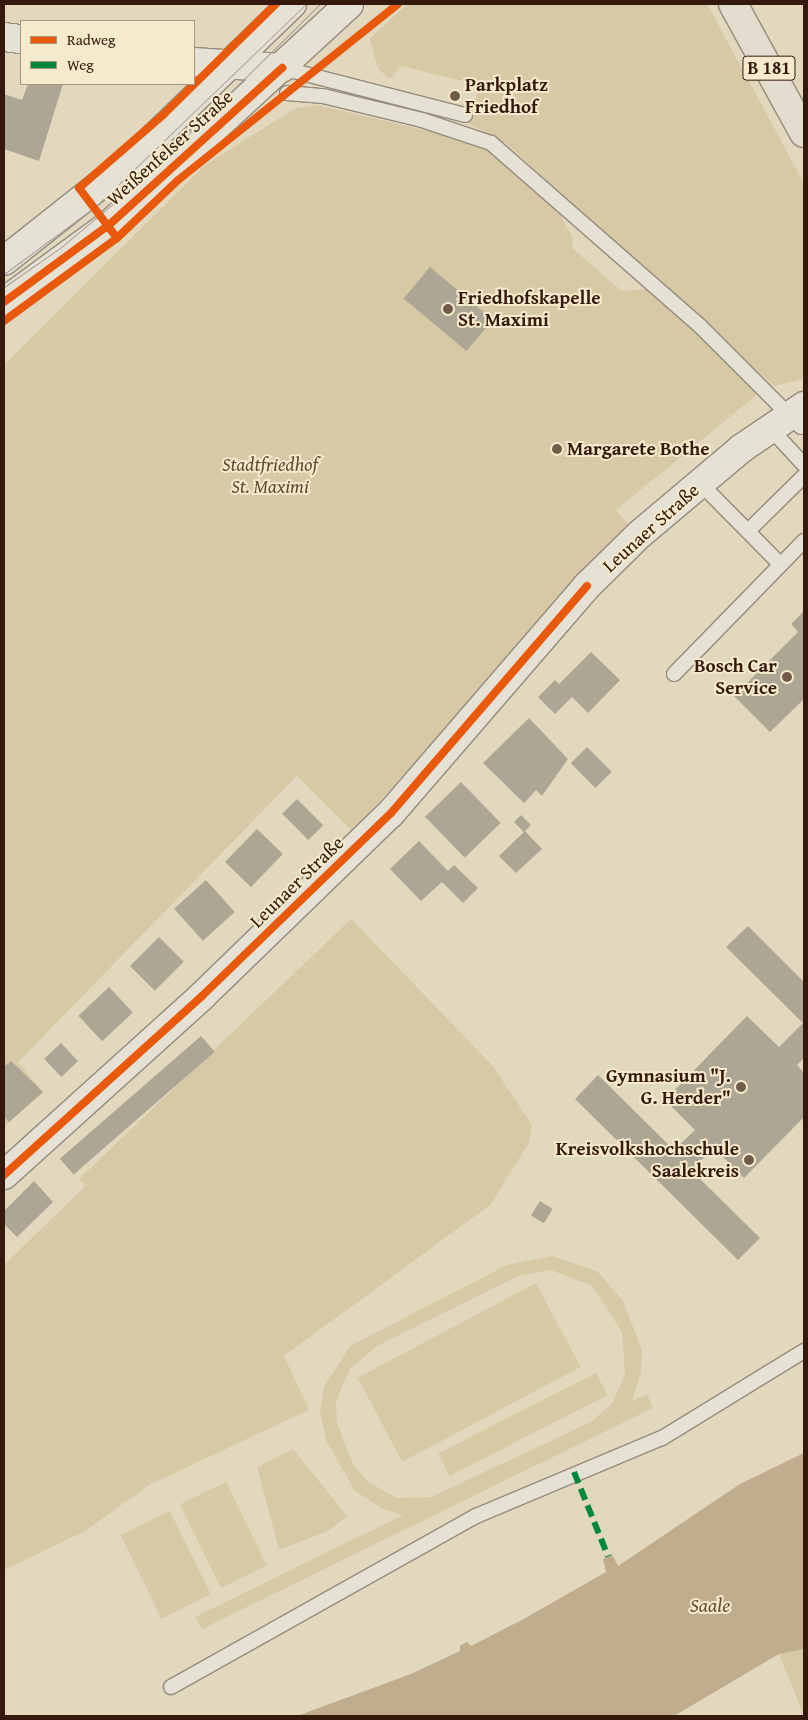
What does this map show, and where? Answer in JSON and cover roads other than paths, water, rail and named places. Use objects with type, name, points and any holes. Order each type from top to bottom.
[{"type":"main road","name":"B 181","points":[[734,4],[804,133]]},
{"type":"street","name":"Weißenfelser Straße","points":[[4,261],[88,198],[229,66],[292,4]]},
{"type":"street","name":"Weißenfelser Straße","points":[[4,302],[109,225],[285,80],[349,4]]},
{"type":"street","points":[[4,37],[20,39]]},
{"type":"street","points":[[195,62],[229,66],[285,80]]},
{"type":"street","name":"Leunaer Straße","points":[[4,1175],[201,997],[391,813],[587,586],[700,483],[791,419]]},
{"type":"lane","points":[[285,80],[316,72],[465,115]]},
{"type":"lane","points":[[285,80],[323,96],[422,120],[490,143],[700,326],[791,419],[804,465]]},
{"type":"lane","points":[[748,531],[804,476]]},
{"type":"lane","points":[[700,483],[780,564]]},
{"type":"lane","points":[[674,674],[804,541]]},
{"type":"lane","points":[[171,1686],[476,1516],[662,1438],[804,1351]]},
{"type":"water","name":"Saale","points":[[804,1453],[804,1649],[779,1654],[674,1716],[297,1716],[411,1674],[460,1651],[460,1646],[467,1642],[471,1646],[520,1621],[606,1572],[603,1559],[612,1554],[618,1566],[740,1484]]},
{"type":"tram line","points":[[4,274],[95,207],[306,4]]},
{"type":"tram line","points":[[4,287],[60,248],[145,177],[320,4]]},
{"type":"place","name":"Parkplatz Friedhof","points":[[455,96]]},
{"type":"place","name":"Friedhofskapelle St. Maximi","points":[[448,309]]},
{"type":"place","name":"Margarete Bothe","points":[[557,449]]},
{"type":"place","name":"Bosch Car Service","points":[[787,677]]},
{"type":"place","name":"Gymnasium \"J. G. Herder\"","points":[[741,1087]]},
{"type":"place","name":"Kreisvolkshochschule Saalekreis","points":[[749,1160]]},
{"type":"park label","name":"Stadtfriedhof St. Maximi","points":[[270,476]]}]
